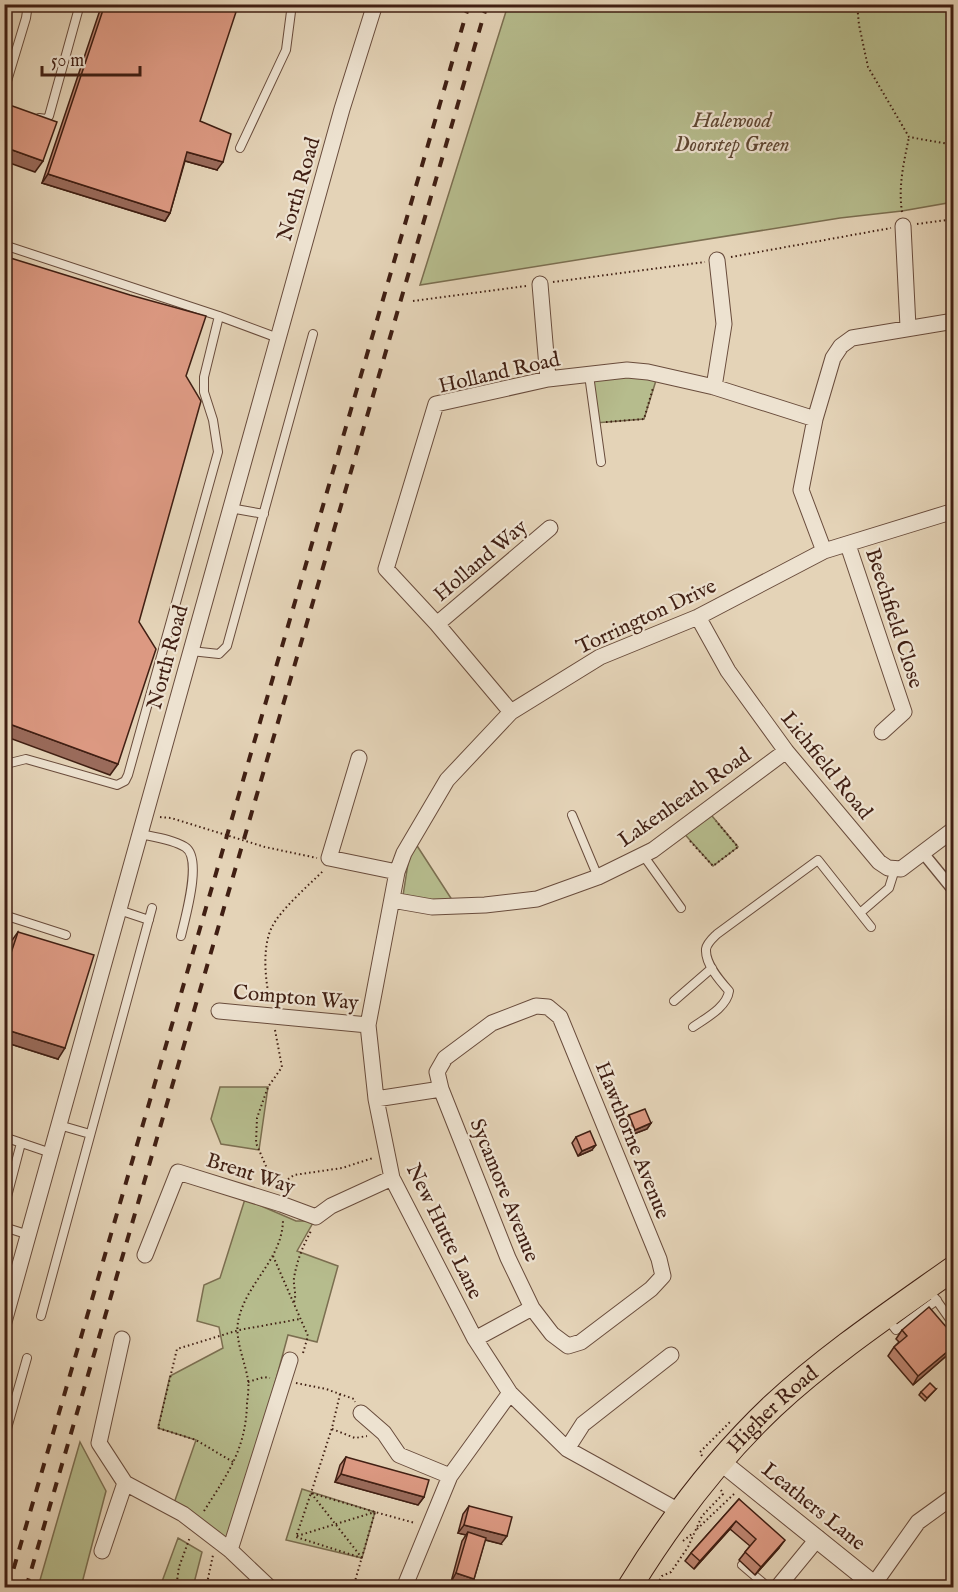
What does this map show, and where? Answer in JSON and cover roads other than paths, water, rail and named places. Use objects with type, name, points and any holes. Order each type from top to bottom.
[{"type":"highway","name":"Higher Road","points":[[629,1587],[679,1511],[720,1461],[773,1406],[828,1360],[886,1317],[932,1294],[954,1268]]},
{"type":"street","name":"North Road","points":[[4,1322],[342,109],[375,4]]},
{"type":"street","points":[[903,226],[908,327]]},
{"type":"street","points":[[714,387],[724,324],[717,260]]},
{"type":"street","points":[[540,284],[548,379]]},
{"type":"street","points":[[824,551],[801,490],[815,419],[833,358],[841,346],[852,338],[954,321]]},
{"type":"street","name":"Holland Road","points":[[511,712],[386,569],[436,404],[548,379],[627,370],[658,374],[714,387],[815,419]]},
{"type":"street","name":"Torrington Drive","points":[[397,872],[404,853],[447,780],[511,712],[600,657],[698,617],[824,551],[954,511]]},
{"type":"street","name":"Holland Way","points":[[436,624],[550,528]]},
{"type":"street","name":"Beechfield Close","points":[[848,544],[904,712],[882,732]]},
{"type":"street","name":"Lichfield Road","points":[[698,617],[728,671],[786,751],[879,862],[888,868],[895,869]]},
{"type":"street","name":"Lakenheath Road","points":[[392,900],[432,907],[485,905],[537,899],[598,877],[653,850],[786,751]]},
{"type":"street","points":[[359,758],[328,858],[397,872]]},
{"type":"street","points":[[895,869],[907,865],[954,829]]},
{"type":"street","points":[[923,853],[954,891]]},
{"type":"street","name":"New Hutte Lane","points":[[397,872],[368,1025],[376,1099],[392,1178],[475,1339],[510,1393],[567,1449],[679,1511]]},
{"type":"street","name":"Hawthorne Avenue","points":[[441,1089],[437,1072],[445,1058],[492,1023],[536,1006],[548,1008],[560,1017],[659,1259],[663,1276],[651,1289],[581,1342],[568,1346],[552,1334],[532,1308]]},
{"type":"street","name":"Compton Way","points":[[219,1011],[368,1025]]},
{"type":"street","points":[[376,1099],[441,1089]]},
{"type":"street","name":"Sycamore Avenue","points":[[441,1089],[508,1258],[532,1308]]},
{"type":"street","name":"Brent Way","points":[[145,1256],[178,1172],[316,1217],[331,1206],[392,1178]]},
{"type":"street","points":[[475,1339],[532,1308]]},
{"type":"street","points":[[122,1339],[99,1443],[125,1483],[183,1514],[230,1550],[270,1587]]},
{"type":"street","points":[[567,1449],[583,1424],[671,1355]]},
{"type":"street","points":[[230,1550],[290,1360]]},
{"type":"street","points":[[404,1587],[450,1476],[510,1393]]},
{"type":"street","points":[[361,1413],[384,1433],[399,1455],[450,1476]]},
{"type":"street","name":"Leathers Lane","points":[[720,1461],[876,1586]]},
{"type":"street","points":[[102,1551],[125,1483]]},
{"type":"street","points":[[876,1586],[918,1522],[954,1496]]},
{"type":"street","points":[[777,1587],[818,1538]]},
{"type":"lane","points":[[4,91],[28,4]]},
{"type":"lane","points":[[36,117],[46,119],[49,116],[80,4]]},
{"type":"lane","points":[[240,148],[286,50],[292,7],[281,4]]},
{"type":"lane","points":[[4,245],[219,316],[278,338]]},
{"type":"lane","points":[[4,768],[6,764],[26,759],[117,785],[125,781],[128,775],[218,452],[213,420],[204,392],[204,377],[219,316]]},
{"type":"lane","points":[[190,651],[219,654],[227,646],[313,334]]},
{"type":"lane","points":[[589,375],[601,462]]},
{"type":"lane","points":[[230,508],[264,514]]},
{"type":"lane","points":[[572,815],[598,877]]},
{"type":"lane","points":[[140,834],[171,841],[186,847],[193,854],[189,902],[181,936]]},
{"type":"lane","points":[[643,855],[681,908]]},
{"type":"lane","points":[[693,1028],[728,999],[729,991],[712,968],[706,948],[717,934],[818,860],[871,927]]},
{"type":"lane","points":[[860,913],[889,888],[895,869]]},
{"type":"lane","points":[[41,1316],[152,908]]},
{"type":"lane","points":[[119,910],[149,920]]},
{"type":"lane","points":[[4,915],[66,935]]},
{"type":"lane","points":[[674,1001],[712,968]]},
{"type":"lane","points":[[59,1125],[90,1134]]},
{"type":"lane","points":[[4,1137],[51,1153]]},
{"type":"lane","points":[[4,1208],[21,1143]]},
{"type":"lane","points":[[4,1227],[29,1235]]},
{"type":"lane","points":[[932,1294],[954,1325]]},
{"type":"lane","points":[[4,1439],[27,1358]]},
{"type":"lane","points":[[742,1565],[769,1587]]},
{"type":"railway","points":[[8,1588],[469,4]]},
{"type":"railway","points":[[26,1588],[487,4]]},
{"type":"park label","name":"Halewood Doorstep Green","points":[[732,132]]}]
